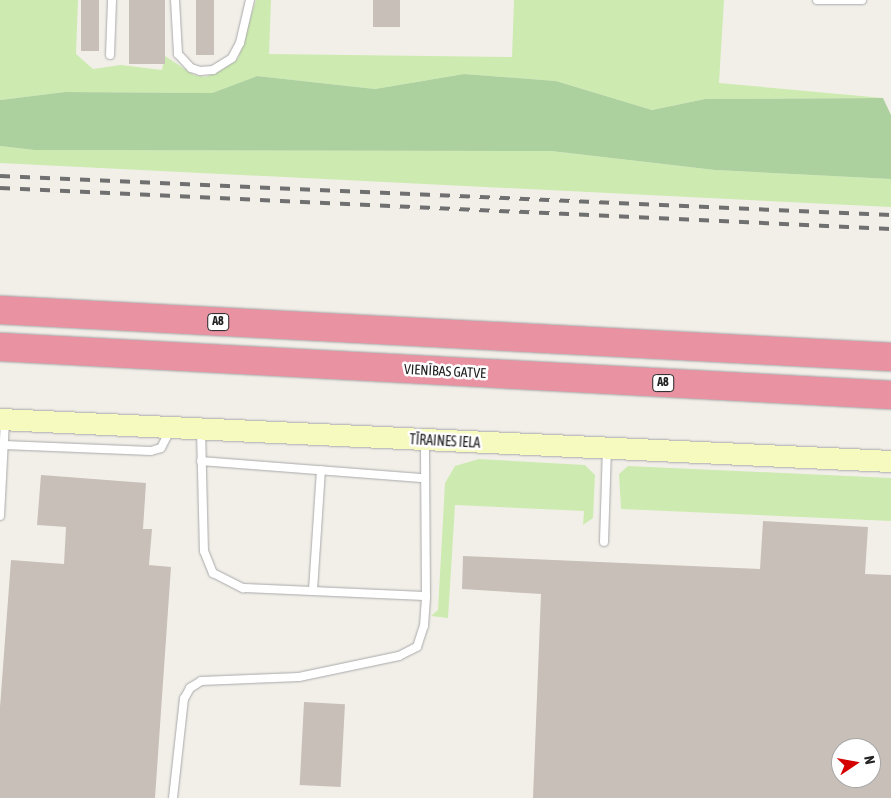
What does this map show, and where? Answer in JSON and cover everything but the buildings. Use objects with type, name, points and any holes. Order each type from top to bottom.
[{"type":"highway","name":"A8","points":[[0,310],[891,357]]},
{"type":"highway","points":[[434,370],[436,333]]},
{"type":"highway","name":"VIENĪBAS GATVE","points":[[0,347],[891,395]]},
{"type":"street","name":"TĪRAINES IELA","points":[[3,419],[201,430],[891,461]]},
{"type":"lane","points":[[110,54],[112,0]]},
{"type":"lane","points":[[175,0],[178,54],[200,70],[213,70],[232,58],[240,44],[250,0]]},
{"type":"lane","points":[[818,0],[862,0]]},
{"type":"lane","points":[[0,516],[4,444],[3,419]]},
{"type":"lane","points":[[4,444],[151,451],[161,448],[170,428]]},
{"type":"lane","points":[[201,430],[202,535],[213,573],[243,588],[426,596]]},
{"type":"lane","points":[[173,798],[184,699],[190,688],[201,681],[299,677],[399,656],[417,647],[424,626],[426,596],[422,478],[426,440]]},
{"type":"lane","points":[[604,542],[607,449]]},
{"type":"lane","points":[[202,461],[422,478]]},
{"type":"lane","points":[[312,590],[321,470]]},
{"type":"green space","points":[[0,0],[78,0],[76,54],[93,69],[121,65],[162,70],[165,56],[194,75],[206,77],[238,59],[256,0],[271,0],[269,54],[512,57],[514,0],[724,0],[719,83],[883,98],[705,99],[652,110],[556,81],[464,74],[375,89],[257,76],[212,93],[65,92],[0,100]]},
{"type":"green space","points":[[464,74],[556,81],[652,110],[705,99],[883,98],[891,115],[891,179],[715,170],[551,151],[34,150],[0,146],[0,100],[65,92],[212,93],[257,76],[375,89]]},
{"type":"green space","points":[[0,146],[34,150],[551,151],[715,170],[891,179],[891,207],[0,163]]},
{"type":"green space","points":[[479,459],[585,465],[595,475],[593,518],[583,525],[584,511],[455,505],[448,618],[431,616],[438,610],[445,483],[455,466]]},
{"type":"green space","points":[[628,466],[891,478],[891,521],[621,509],[619,474]]},
{"type":"railway","points":[[0,176],[891,215]]},
{"type":"railway","points":[[0,188],[891,229]]}]
